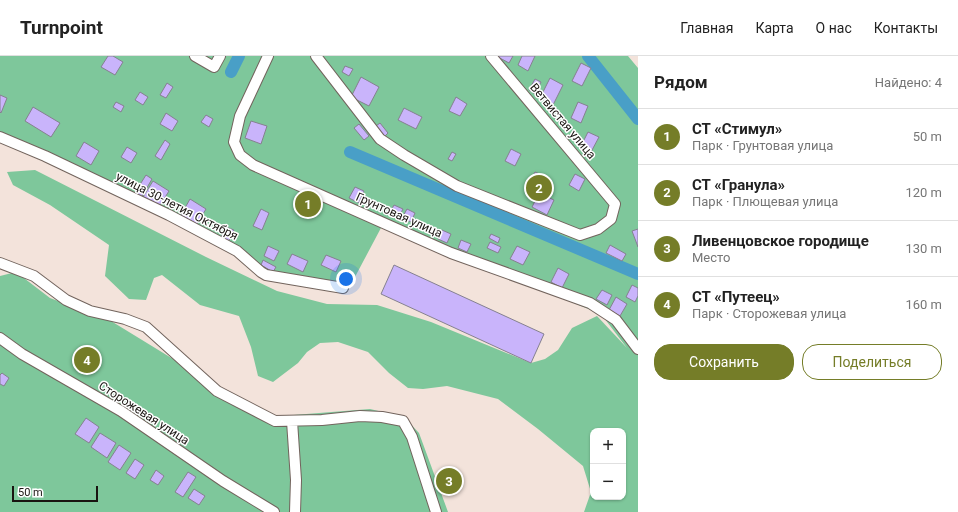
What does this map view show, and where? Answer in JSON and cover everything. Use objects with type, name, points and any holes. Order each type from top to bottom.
[{"type":"street","points":[[196,56],[214,67],[220,56]]},
{"type":"street","name":"Грунтовая улица","points":[[268,56],[240,116],[234,142],[240,155],[253,165],[451,253],[590,303],[616,320],[638,349]]},
{"type":"street","name":"Ветвистая улица","points":[[316,56],[380,139],[404,155],[457,186],[580,234],[598,229],[611,219],[615,204],[491,56]]},
{"type":"street","name":"улица 30-летия Октября","points":[[0,137],[45,156],[169,215],[237,251],[266,275],[343,288]]},
{"type":"street","points":[[3,266],[34,276],[66,300],[90,311],[125,319],[146,327],[217,391],[275,421],[292,422],[360,416],[382,417],[403,421],[412,437],[436,512]]},
{"type":"street","name":"Сторожевая улица","points":[[0,338],[22,354],[121,411],[223,481],[274,512]]},
{"type":"street","points":[[292,422],[296,480],[295,512]]},
{"type":"green space","points":[[0,56],[628,56],[638,68],[638,512],[584,512],[590,495],[590,500],[626,500],[626,428],[590,428],[590,489],[583,466],[538,429],[498,399],[447,386],[423,389],[408,388],[389,373],[368,352],[338,342],[320,343],[307,352],[298,363],[273,382],[258,376],[251,347],[239,316],[200,305],[162,275],[154,278],[146,300],[129,299],[105,276],[109,245],[50,205],[13,185],[7,172],[35,170],[206,257],[277,291],[327,304],[377,305],[431,322],[531,363],[545,359],[558,350],[572,328],[597,316],[627,348],[601,314],[382,226],[347,292],[271,274],[98,183],[0,141]]},
{"type":"green space","points":[[16,272],[50,298],[111,321],[268,417],[370,409],[404,417],[419,433],[448,512],[0,512],[0,276]]},
{"type":"building","points":[[108,56],[113,56],[123,62],[115,75],[101,67]]},
{"type":"building","points":[[513,56],[509,63],[498,57]]},
{"type":"building","points":[[522,56],[535,56],[528,71],[518,65]]},
{"type":"building","points":[[581,63],[591,68],[582,86],[572,81]]},
{"type":"building","points":[[345,66],[353,69],[349,76],[342,72]]},
{"type":"building","points":[[361,77],[379,87],[369,106],[351,97]]},
{"type":"building","points":[[550,78],[563,85],[553,105],[540,98]]},
{"type":"building","points":[[535,79],[541,82],[535,94],[529,90]]},
{"type":"building","points":[[167,83],[173,87],[166,98],[160,95]]},
{"type":"building","points":[[140,92],[148,97],[143,105],[135,100]]},
{"type":"building","points":[[0,95],[7,98],[1,113],[0,112]]},
{"type":"building","points":[[456,97],[467,104],[460,116],[449,111]]},
{"type":"building","points":[[116,102],[124,106],[121,112],[113,107]]},
{"type":"building","points":[[578,102],[588,106],[581,123],[571,118]]},
{"type":"building","points":[[33,107],[60,123],[51,137],[25,121]]},
{"type":"building","points":[[404,108],[422,117],[416,129],[398,120]]},
{"type":"building","points":[[166,113],[178,121],[172,131],[160,124]]},
{"type":"building","points":[[206,115],[213,119],[209,127],[201,122]]},
{"type":"building","points":[[251,121],[267,126],[261,144],[245,138]]},
{"type":"building","points":[[380,123],[388,133],[384,137],[376,126]]},
{"type":"building","points":[[359,124],[369,136],[364,140],[354,128]]},
{"type":"building","points":[[588,132],[599,137],[591,152],[581,146]]},
{"type":"building","points":[[165,140],[170,144],[161,160],[155,156]]},
{"type":"building","points":[[84,142],[99,151],[91,165],[76,156]]},
{"type":"building","points":[[127,147],[137,153],[131,163],[121,157]]},
{"type":"building","points":[[511,149],[521,154],[515,166],[505,161]]},
{"type":"building","points":[[452,152],[456,154],[452,161],[448,159]]},
{"type":"building","points":[[535,172],[544,176],[538,188],[529,183]]},
{"type":"building","points":[[575,174],[585,179],[579,191],[569,185]]},
{"type":"building","points":[[146,175],[152,179],[141,198],[134,194]]},
{"type":"building","points":[[153,181],[169,191],[159,207],[143,197]]},
{"type":"building","points":[[355,187],[364,191],[359,203],[349,198]]},
{"type":"building","points":[[539,193],[554,200],[547,215],[532,207]]},
{"type":"building","points":[[190,199],[206,209],[197,224],[181,215]]},
{"type":"building","points":[[394,205],[403,209],[398,218],[389,214]]},
{"type":"building","points":[[261,209],[269,213],[262,230],[253,226]]},
{"type":"building","points":[[407,209],[415,213],[411,222],[402,218]]},
{"type":"building","points":[[226,227],[234,230],[228,242],[220,239]]},
{"type":"building","points":[[638,229],[638,247],[632,231]]},
{"type":"building","points":[[442,230],[451,234],[447,243],[438,239]]},
{"type":"building","points":[[491,234],[500,238],[498,243],[489,238]]},
{"type":"building","points":[[461,240],[471,244],[467,252],[458,248]]},
{"type":"building","points":[[490,242],[501,247],[498,253],[487,248]]},
{"type":"building","points":[[610,245],[626,254],[622,261],[606,253]]},
{"type":"building","points":[[268,246],[279,251],[274,261],[264,256]]},
{"type":"building","points":[[517,246],[530,252],[523,265],[510,259]]},
{"type":"building","points":[[292,254],[308,261],[303,272],[287,264]]},
{"type":"building","points":[[326,255],[341,261],[336,272],[321,265]]},
{"type":"building","points":[[263,260],[276,267],[273,272],[261,265]]},
{"type":"building","points":[[394,265],[544,334],[531,363],[381,294]]},
{"type":"building","points":[[558,268],[569,274],[562,288],[551,282]]},
{"type":"building","points":[[632,285],[638,288],[638,296],[635,302],[626,297]]},
{"type":"building","points":[[602,290],[612,295],[607,305],[596,299]]},
{"type":"building","points":[[616,297],[627,304],[620,316],[609,310]]},
{"type":"building","points":[[2,373],[9,378],[4,386],[0,384],[0,375]]},
{"type":"building","points":[[86,418],[99,427],[89,443],[75,434]]},
{"type":"building","points":[[100,433],[116,443],[107,458],[91,447]]},
{"type":"building","points":[[119,445],[131,453],[120,470],[108,462]]},
{"type":"building","points":[[135,459],[144,465],[135,479],[126,473]]},
{"type":"building","points":[[156,470],[164,476],[158,485],[150,480]]},
{"type":"building","points":[[188,472],[196,477],[183,497],[175,492]]},
{"type":"building","points":[[194,489],[205,496],[199,505],[188,498]]},
{"type":"waterway","points":[[231,72],[239,56]]},
{"type":"waterway","points":[[588,56],[638,119]]},
{"type":"waterway","points":[[350,152],[638,274]]},
{"type":"place","name":"СТ «Гранула»","points":[[539,188]]},
{"type":"place","name":"СТ «Стимул»","points":[[308,204]]},
{"type":"place","name":"СТ «Путеец»","points":[[87,360]]},
{"type":"place","name":"Ливенцовское городище","points":[[449,481]]}]
